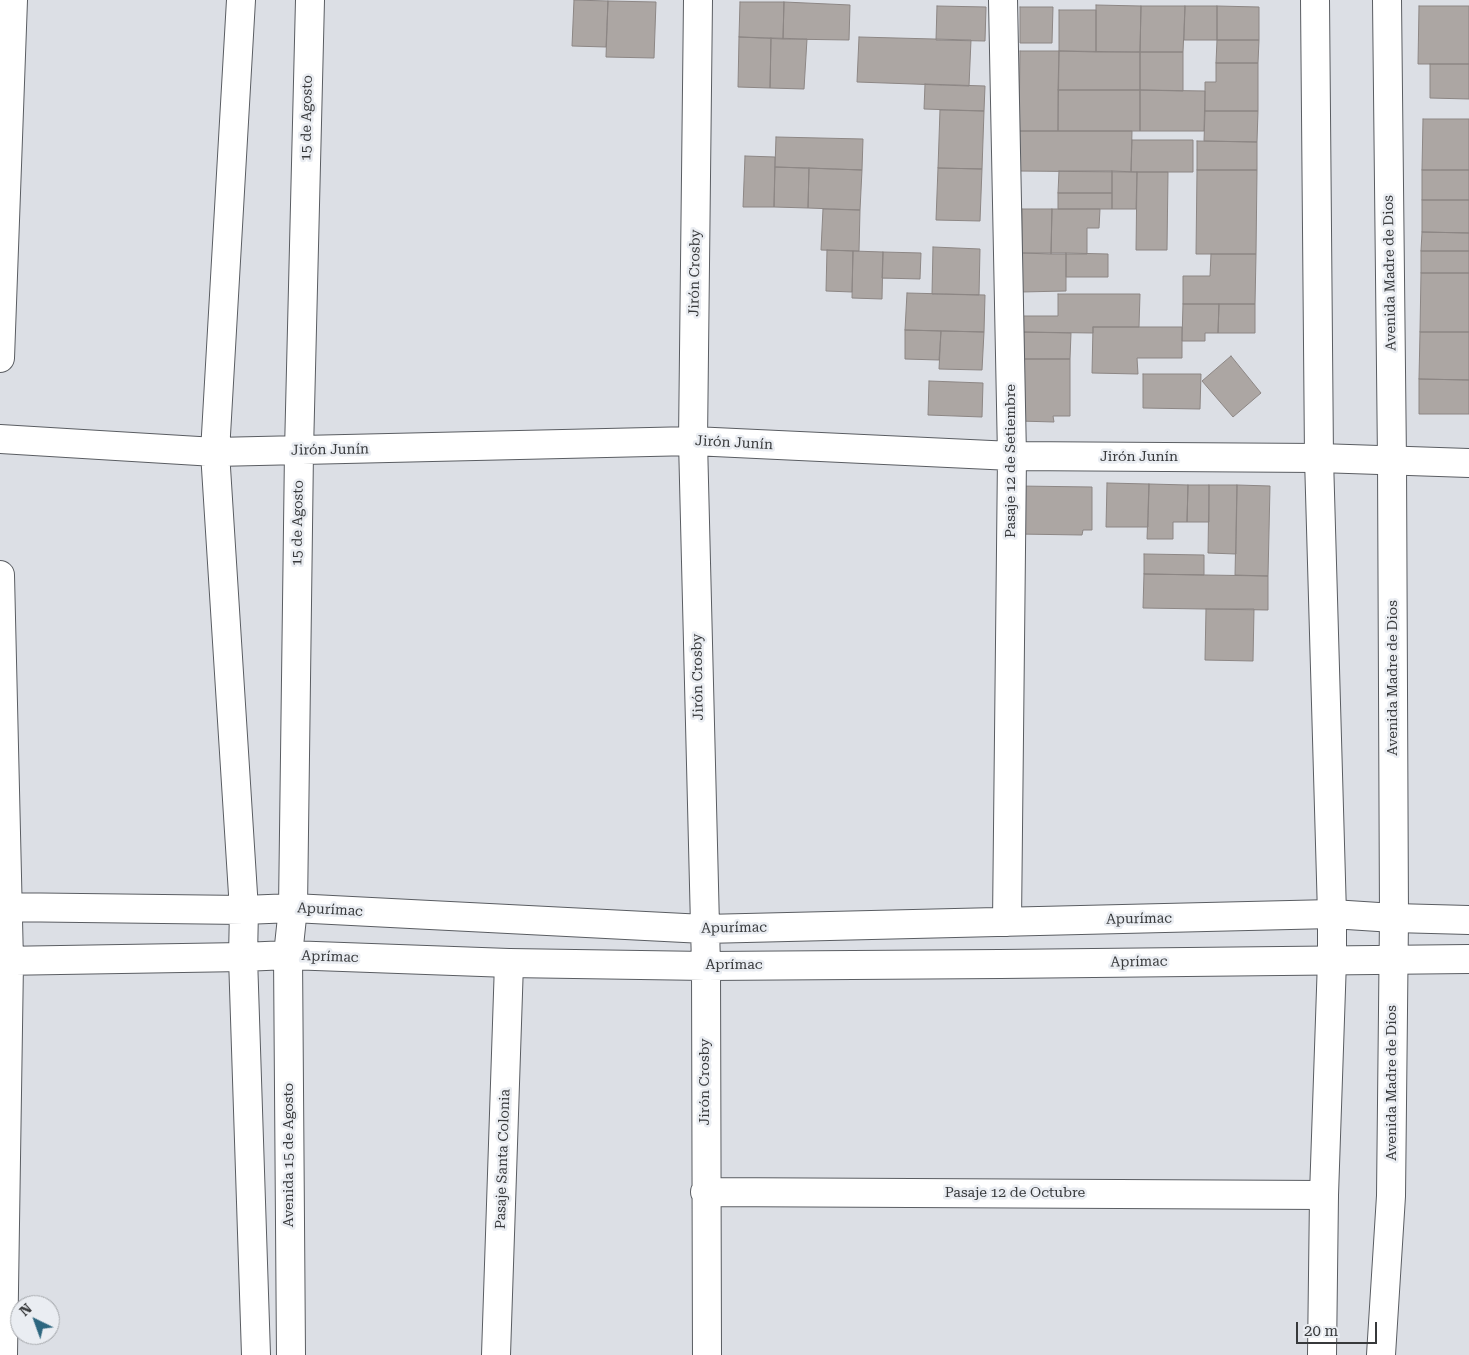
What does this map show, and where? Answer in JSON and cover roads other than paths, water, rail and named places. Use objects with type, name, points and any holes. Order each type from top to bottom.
[{"type":"street","points":[[0,358],[13,0]]},
{"type":"street","points":[[240,0],[216,452],[244,910],[243,958],[256,1355]]},
{"type":"street","name":"15 de Agosto","points":[[288,955],[292,908],[299,451],[310,0]]},
{"type":"street","name":"Jirón Crosby","points":[[698,0],[692,441],[706,966],[706,1355]]},
{"type":"street","name":"Pasaje 12 de Setiembre","points":[[1003,0],[1012,456],[1007,922]]},
{"type":"street","points":[[1315,0],[1319,458],[1332,914],[1324,1195],[1322,1355]]},
{"type":"street","name":"Avenida Madre de Dios","points":[[1381,1355],[1392,1196],[1394,959],[1392,461],[1387,0]]},
{"type":"street","name":"Jirón Junín","points":[[0,438],[216,452],[692,441],[1012,456],[1319,458],[1469,463]]},
{"type":"street","points":[[0,575],[4,906],[2,1355]]},
{"type":"street","name":"Apurímac","points":[[4,906],[244,910],[292,908],[704,929],[1332,914],[1469,920]]},
{"type":"street","name":"Aprímac","points":[[4,962],[243,958],[288,955],[509,963],[706,966],[1469,959]]},
{"type":"street","name":"Avenida 15 de Agosto","points":[[288,955],[290,1355]]},
{"type":"street","name":"Pasaje Santa Colonia","points":[[496,1355],[509,963]]},
{"type":"street","name":"Pasaje 12 de Octubre","points":[[705,1192],[1324,1195]]}]
